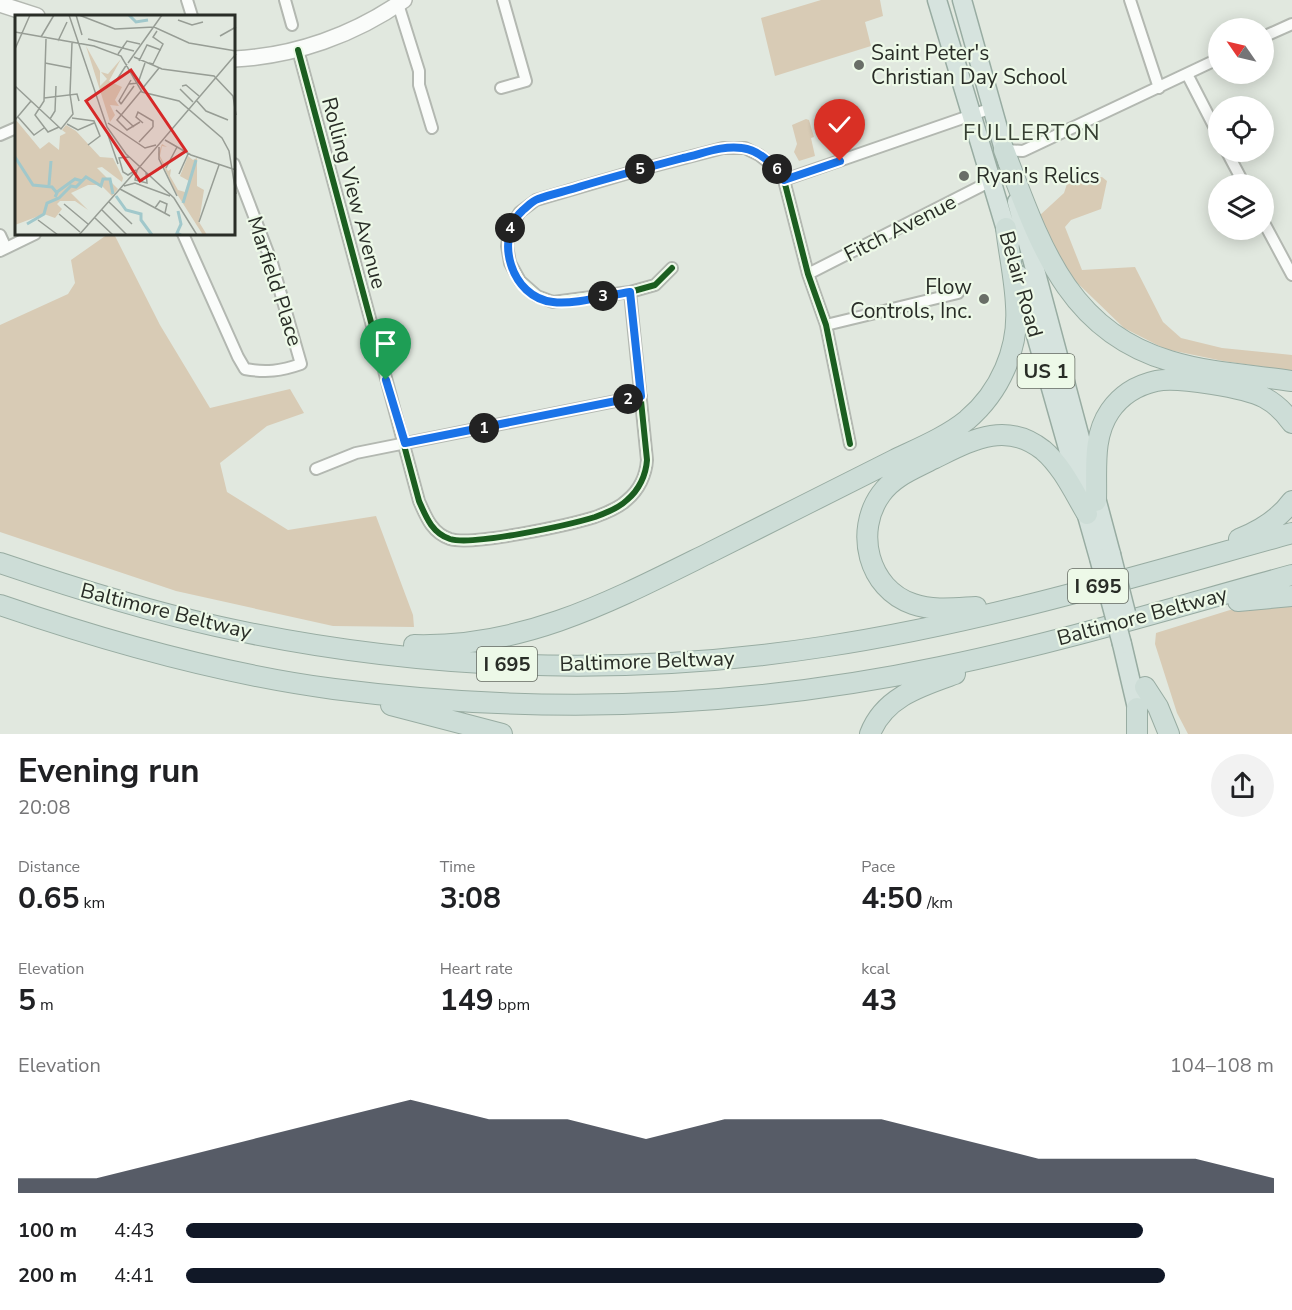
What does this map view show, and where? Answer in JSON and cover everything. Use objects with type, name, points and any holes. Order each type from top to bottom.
[{"type":"highway","name":"Belair Road","points":[[937,0],[1092,507]]},
{"type":"highway","name":"Belair Road","points":[[962,0],[1004,150],[1105,556],[1128,642],[1145,687]]},
{"type":"highway","points":[[1004,150],[1047,257],[1073,297],[1102,326],[1136,347],[1168,361],[1292,381]]},
{"type":"highway","points":[[144,608],[279,633],[340,640],[436,646],[465,644],[518,634],[592,609],[935,440],[954,429],[977,410],[993,391],[1006,368],[1012,350],[1016,306],[1005,228]]},
{"type":"highway","points":[[1092,507],[1097,445],[1102,425],[1120,399],[1142,386],[1157,381],[1174,380],[1244,390],[1264,397],[1278,407],[1292,423]]},
{"type":"highway","points":[[1021,606],[933,608],[912,604],[893,593],[879,577],[868,551],[867,527],[880,495],[901,475],[968,441],[980,437],[1005,435],[1018,437],[1042,449],[1092,507]]},
{"type":"highway","points":[[1175,567],[1251,534],[1281,513],[1292,501]]},
{"type":"highway","name":"Baltimore Beltway","points":[[0,563],[144,608],[278,639],[451,660],[576,666],[694,661],[819,648],[878,638],[987,615],[1175,567],[1292,533]]},
{"type":"highway","name":"Baltimore Beltway","points":[[0,605],[132,647],[195,663],[331,688],[446,700],[573,706],[695,702],[779,693],[941,667],[1170,610],[1292,575]]},
{"type":"highway","points":[[1170,610],[1292,596]]},
{"type":"highway","name":"Belair Road","points":[[1128,642],[1137,708]]},
{"type":"highway","points":[[870,734],[888,707],[909,692],[1035,644]]},
{"type":"highway","points":[[1145,687],[1158,707],[1169,734]]},
{"type":"highway","points":[[331,688],[502,734]]},
{"type":"highway","points":[[1137,708],[1137,734]]},
{"type":"main road","points":[[236,59],[298,50],[351,30],[401,2]]},
{"type":"main road","points":[[0,4],[34,15]]},
{"type":"street","points":[[187,0],[192,15]]},
{"type":"street","points":[[285,0],[292,25]]},
{"type":"street","points":[[501,88],[526,81],[503,0]]},
{"type":"street","points":[[1130,0],[1159,88]]},
{"type":"street","points":[[401,2],[419,71],[419,85],[432,128]]},
{"type":"street","points":[[1274,32],[1292,24]]},
{"type":"street","name":"Rolling View Avenue","points":[[298,50],[419,501],[429,523],[443,535],[452,539],[474,541],[594,517],[628,500],[639,486],[646,471],[647,460],[630,292]]},
{"type":"street","points":[[1004,150],[1023,151],[1208,64]]},
{"type":"street","points":[[1187,74],[1208,115]]},
{"type":"street","points":[[784,180],[992,108]]},
{"type":"street","points":[[0,135],[15,128]]},
{"type":"street","points":[[672,268],[655,285],[630,292],[561,303],[542,299],[526,288],[510,263],[507,243],[510,227],[520,212],[536,200],[642,169],[723,148],[745,148],[759,155],[776,168],[784,180],[808,274],[826,325],[850,444]]},
{"type":"street","name":"Marfield Place","points":[[184,236],[245,369],[263,373],[280,371],[301,364],[273,263],[236,169]]},
{"type":"street","name":"Fitch Avenue","points":[[808,274],[991,181]]},
{"type":"street","points":[[0,235],[3,250],[31,236]]},
{"type":"street","points":[[1273,240],[1292,275]]},
{"type":"street","points":[[826,325],[958,293]]},
{"type":"street","points":[[316,469],[356,453],[641,396]]},
{"type":"shaded area","points":[[821,0],[880,0],[883,16],[865,22],[871,46],[775,76],[761,18]]},
{"type":"shaded area","points":[[806,119],[809,120],[814,137],[811,138],[815,156],[799,161],[794,152],[797,144],[792,125]]},
{"type":"shaded area","points":[[1102,177],[1107,181],[1101,209],[1071,220],[1065,227],[1082,270],[1135,267],[1163,322],[1181,338],[1222,348],[1292,355],[1292,371],[1223,361],[1165,349],[1124,328],[1067,273],[1039,216],[1064,193],[1068,181]]},
{"type":"shaded area","points":[[105,236],[115,236],[160,325],[210,408],[290,389],[304,413],[267,426],[220,463],[227,492],[288,530],[376,516],[413,615],[414,627],[333,626],[176,591],[0,532],[0,325],[68,294],[75,283],[71,260]]},
{"type":"shaded area","points":[[1292,606],[1292,734],[1188,734],[1177,713],[1155,644],[1156,633],[1230,610]]},
{"type":"cycle path","points":[[298,50],[419,501],[430,524],[439,533],[450,539],[479,540],[544,529],[604,514],[620,505],[635,492],[643,477],[647,460],[630,292]]},
{"type":"cycle path","points":[[672,268],[655,285],[630,292],[553,302],[537,296],[520,281],[510,263],[507,246],[510,227],[520,212],[536,200],[642,169],[723,148],[745,148],[759,155],[776,168],[784,180],[808,274],[826,325],[850,444]]},
{"type":"place","name":"Saint Peter's Christian Day School","points":[[859,65]]},
{"type":"place","name":"Ryan's Relics","points":[[964,176]]},
{"type":"place","name":"Flow Controls, Inc.","points":[[984,299]]},
{"type":"district","name":"FULLERTON","points":[[1032,133]]},
{"type":"route","points":[[386,380],[405,443],[641,396],[630,292],[561,303],[542,299],[531,292],[514,272],[508,255],[510,227],[520,212],[536,200],[723,148],[745,148],[759,155],[776,168],[784,180],[840,161]]}]
